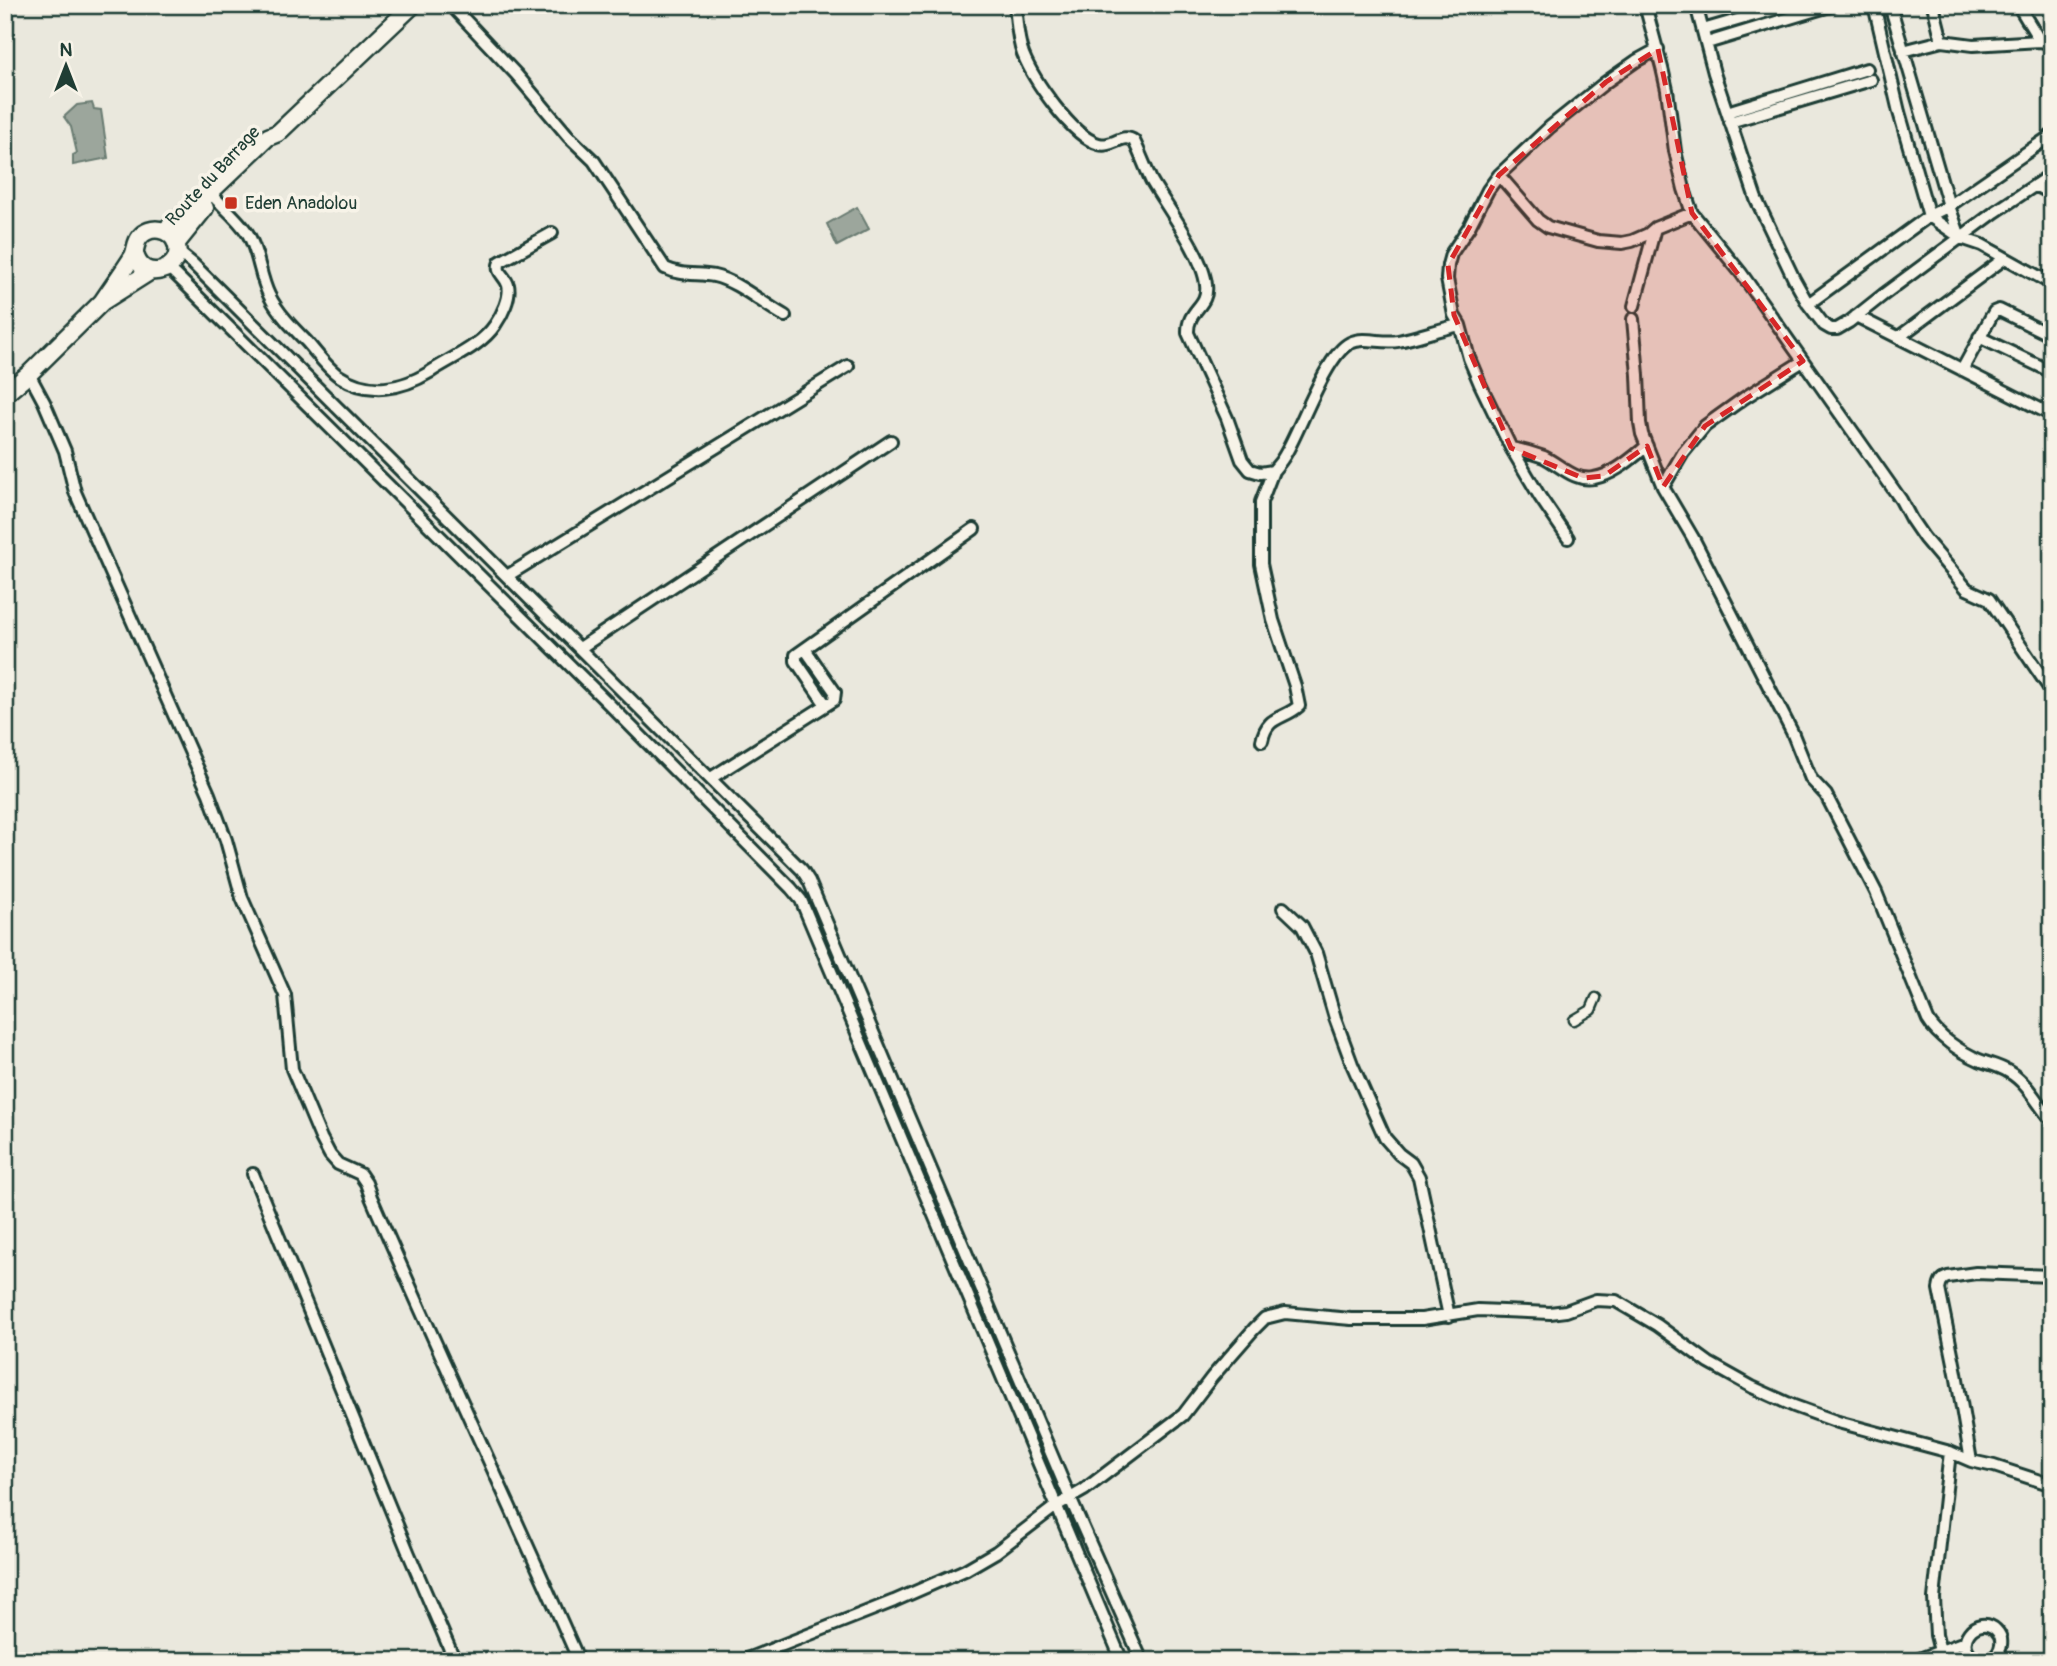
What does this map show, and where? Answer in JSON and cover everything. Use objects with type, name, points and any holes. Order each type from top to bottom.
[{"type":"main road","name":"Route du Barrage","points":[[164,231],[200,202],[268,138],[276,134],[413,5]]},
{"type":"main road","name":"Route du Barrage","points":[[102,302],[151,271],[163,271],[168,267],[176,258],[177,248],[194,220],[268,149],[276,140],[276,134]]},
{"type":"main road","name":"Route du Barrage","points":[[9,391],[102,302],[135,253],[137,240],[142,234],[149,230],[164,231],[172,236],[177,248]]},
{"type":"main road","points":[[135,253],[140,265],[151,271]]},
{"type":"street","points":[[451,5],[594,161],[666,268],[683,274],[715,276],[746,290],[785,316]]},
{"type":"street","points":[[1015,5],[1022,51],[1037,82],[1062,114],[1079,132],[1097,144],[1110,145],[1125,137],[1134,141],[1149,176],[1204,273],[1207,293],[1189,318],[1188,332],[1227,418],[1241,460],[1250,470],[1260,473],[1273,471]]},
{"type":"street","points":[[1645,5],[1658,49],[1667,90],[1675,151],[1692,213],[1791,341],[1901,500],[1924,538],[1967,589],[1989,599],[2052,692]]},
{"type":"street","points":[[1696,5],[1714,73],[1756,199],[1808,304],[1824,325],[1831,329],[1837,329],[1856,316],[1995,212],[2052,174]]},
{"type":"street","points":[[1703,30],[1789,5],[1793,18]]},
{"type":"street","points":[[1707,43],[1833,5]]},
{"type":"street","points":[[1874,5],[1899,112],[1929,216],[1961,238],[1982,245],[2052,284]]},
{"type":"street","points":[[1890,5],[1949,206],[1961,238]]},
{"type":"street","points":[[1933,5],[1942,41]]},
{"type":"street","points":[[2018,5],[2046,42]]},
{"type":"street","points":[[1903,51],[1942,41],[1973,45],[2046,42]]},
{"type":"street","points":[[1568,538],[1511,448],[1480,384],[1454,315],[1448,265],[1451,254],[1499,175],[1550,127],[1606,82],[1658,49]]},
{"type":"street","points":[[1869,75],[1809,100],[1729,117],[1805,88],[1869,75]]},
{"type":"street","points":[[1805,88],[1809,100]]},
{"type":"street","points":[[1808,304],[1929,216],[1949,206],[2052,135]]},
{"type":"street","points":[[1499,175],[1538,220],[1548,227],[1586,239],[1622,243],[1692,213]]},
{"type":"street","points":[[2035,185],[2052,194]]},
{"type":"street","points":[[216,199],[248,234],[270,297],[286,321],[339,376],[380,389],[398,387],[419,378],[484,338],[504,308],[508,291],[508,284],[498,271],[500,262],[552,233]]},
{"type":"street","points":[[1634,306],[1655,228]]},
{"type":"street","points":[[177,248],[802,870],[1142,1661]]},
{"type":"street","points":[[1899,337],[2005,258]]},
{"type":"street","points":[[168,267],[619,714],[801,900],[1122,1661]]},
{"type":"street","points":[[1962,370],[1994,312],[1999,310],[2052,336]]},
{"type":"street","points":[[1856,316],[2052,415]]},
{"type":"street","points":[[1633,319],[1640,423],[1663,487],[1693,538],[1792,732],[1811,779],[1826,795],[1876,892],[1928,1020],[1938,1032],[1960,1049],[2018,1078],[2052,1121]]},
{"type":"street","points":[[1262,740],[1264,730],[1271,723],[1299,706],[1296,686],[1273,620],[1261,564],[1261,502],[1273,471],[1283,459],[1327,371],[1345,346],[1362,340],[1399,340],[1460,325]]},
{"type":"street","points":[[1979,337],[2052,372]]},
{"type":"street","points":[[1663,487],[1683,453],[1705,426],[1744,398],[1803,362]]},
{"type":"street","points":[[507,576],[848,366]]},
{"type":"street","points":[[5,372],[9,391]]},
{"type":"street","points":[[29,374],[65,451],[75,492],[209,793],[245,907],[285,995],[292,1069],[317,1128],[330,1155],[338,1164],[360,1174],[366,1183],[429,1332],[579,1661]]},
{"type":"street","points":[[580,648],[891,441]]},
{"type":"street","points":[[1511,448],[1545,458],[1572,474],[1593,479],[1615,469],[1647,446]]},
{"type":"street","points":[[711,778],[834,700],[835,692],[805,649],[974,528]]},
{"type":"street","points":[[1283,908],[1302,926],[1316,953],[1352,1064],[1385,1138],[1411,1163],[1419,1177],[1449,1316]]},
{"type":"street","points":[[1574,1020],[1591,1010],[1596,998]]},
{"type":"street","points":[[253,1174],[455,1661]]},
{"type":"street","points":[[1971,1461],[1940,1283],[1943,1278],[1976,1273],[2052,1276]]},
{"type":"street","points":[[742,1661],[965,1570],[996,1552],[1056,1506],[1084,1490],[1182,1415],[1265,1318],[1285,1314],[1363,1320],[1422,1319],[1478,1310],[1550,1313],[1566,1311],[1595,1300],[1616,1301],[1657,1325],[1709,1363],[1794,1406],[1838,1422],[1950,1452],[2052,1485]]},
{"type":"street","points":[[1940,1651],[1936,1635],[1934,1598],[1950,1452]]},
{"type":"street","points":[[1979,1661],[1967,1651],[1965,1643],[1974,1627],[1983,1625],[1998,1632],[2002,1641],[1993,1660]]},
{"type":"street","points":[[1914,1661],[1965,1643]]},
{"type":"highlighted area","points":[[1658,49],[1692,213],[1803,361],[1705,426],[1663,487],[1647,446],[1604,476],[1583,478],[1511,448],[1454,315],[1448,265],[1499,175],[1606,82]]},
{"type":"shaded area","points":[[92,103],[94,109],[101,110],[108,158],[73,165],[73,155],[77,153],[71,127],[64,117],[77,105]]},
{"type":"shaded area","points":[[857,207],[869,229],[837,246],[827,224]]},
{"type":"place","name":"Eden Anadolou","points":[[231,203]]}]
